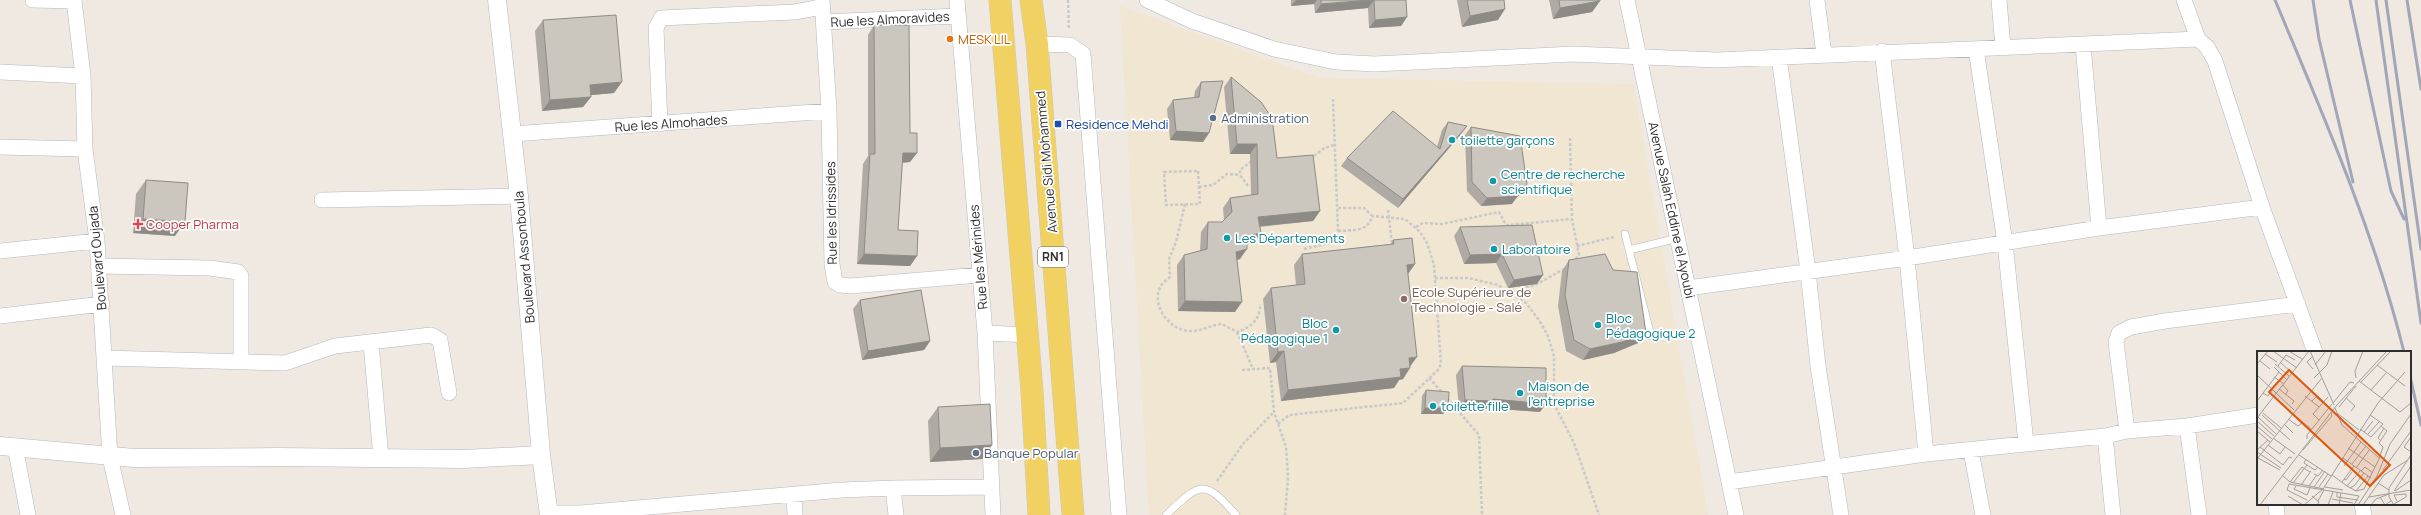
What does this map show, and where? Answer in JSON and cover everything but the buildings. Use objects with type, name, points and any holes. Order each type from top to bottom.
[{"type":"main road","name":"RN1","points":[[1000,0],[1040,515]]},
{"type":"main road","name":"Avenue Sidi Mohammed","points":[[1031,0],[1037,44],[1073,515]]},
{"type":"street","points":[[33,0],[74,1]]},
{"type":"street","name":"Boulevard Assonboula","points":[[497,0],[513,134],[541,455],[549,514]]},
{"type":"street","name":"Rue les Mérinides","points":[[957,0],[957,16],[985,333],[993,515]]},
{"type":"street","points":[[1147,0],[1192,21],[1274,49],[1336,62],[1375,64],[1573,54],[1717,60],[1882,51],[2083,45],[2198,39]]},
{"type":"street","name":"Avenue Salah Eddine el Ayoubi","points":[[1627,0],[1736,515]]},
{"type":"street","points":[[1817,0],[1824,55]]},
{"type":"street","points":[[1999,0],[2003,47]]},
{"type":"street","points":[[2184,0],[2198,39],[2207,47],[2215,61],[2262,207],[2315,351]]},
{"type":"street","name":"Boulevard Oujada","points":[[74,1],[83,76],[85,149],[97,241],[102,304],[110,457],[123,515]]},
{"type":"street","name":"Rue les Almoravides","points":[[660,124],[656,28],[661,18],[794,12],[822,4]]},
{"type":"street","name":"Rue les Idrissides","points":[[822,4],[829,111],[832,264],[836,282],[851,286],[979,275]]},
{"type":"street","name":"Rue les Almoravides","points":[[824,22],[957,16]]},
{"type":"street","points":[[1037,44],[1070,45],[1083,54],[1119,515]]},
{"type":"street","points":[[2083,45],[2099,228]]},
{"type":"street","points":[[1976,49],[2005,243],[2026,443]]},
{"type":"street","points":[[1882,51],[1907,258],[1926,454]]},
{"type":"street","points":[[1779,57],[1808,271],[1818,366],[1841,515]]},
{"type":"street","points":[[0,72],[83,76]]},
{"type":"street","name":"Rue les Almohades","points":[[513,134],[829,111]]},
{"type":"street","points":[[0,146],[85,149]]},
{"type":"street","points":[[322,200],[519,196]]},
{"type":"street","points":[[1688,288],[1907,258],[2099,228],[2262,207]]},
{"type":"street","points":[[0,251],[97,241]]},
{"type":"street","points":[[98,266],[210,268],[238,272],[241,276],[241,362]]},
{"type":"street","points":[[0,316],[102,304]]},
{"type":"street","points":[[2127,431],[2116,342],[2119,333],[2131,327],[2165,321],[2298,304]]},
{"type":"street","points":[[985,333],[1027,335]]},
{"type":"street","points":[[105,358],[285,363],[335,346],[431,335],[437,336],[440,340],[449,393]]},
{"type":"street","points":[[371,343],[382,458]]},
{"type":"street","points":[[1729,482],[1926,454],[1971,451],[2026,443],[2105,436],[2127,431],[2188,426],[2257,415]]},
{"type":"street","points":[[2188,426],[2199,515]]},
{"type":"street","points":[[2105,436],[2114,515]]},
{"type":"street","points":[[28,515],[8,446],[110,457],[464,459],[541,455]]},
{"type":"street","points":[[1971,451],[1983,515]]},
{"type":"street","points":[[549,514],[581,514],[794,495],[893,488],[992,487]]},
{"type":"street","points":[[893,488],[896,515]]},
{"type":"street","points":[[794,495],[795,515]]},
{"type":"street","points":[[2276,505],[2277,515]]},
{"type":"street","points":[[2362,505],[2364,515]]},
{"type":"lane","points":[[1625,234],[1651,336]]},
{"type":"lane","points":[[1629,250],[1678,238]]},
{"type":"lane","points":[[1166,515],[1188,495],[1195,491],[1210,489],[1217,493],[1236,515]]},
{"type":"path","points":[[1304,249],[1329,243],[1338,231],[1336,144],[1333,99]]},
{"type":"path","points":[[1512,293],[1539,283],[1568,266],[1579,255],[1572,219],[1570,138]]},
{"type":"path","points":[[1307,161],[1323,149],[1336,144]]},
{"type":"path","points":[[1248,186],[1240,176],[1240,170],[1254,160],[1259,161]]},
{"type":"path","points":[[1198,171],[1199,187],[1200,204],[1166,206],[1164,172],[1198,171]]},
{"type":"path","points":[[1199,187],[1213,185],[1227,174],[1240,176]]},
{"type":"path","points":[[1185,204],[1176,242],[1169,259],[1170,277],[1162,285],[1159,291],[1158,302],[1163,317],[1174,326],[1187,331],[1222,324],[1237,332],[1253,369]]},
{"type":"path","points":[[1278,424],[1289,415],[1403,403],[1438,370],[1442,356],[1434,265],[1427,243],[1416,227],[1405,219],[1389,216],[1372,216],[1364,208],[1338,208]]},
{"type":"path","points":[[1388,210],[1392,247]]},
{"type":"path","points":[[1416,227],[1423,223],[1442,224],[1499,212],[1506,224],[1509,226],[1572,219]]},
{"type":"path","points":[[1338,231],[1365,228],[1370,223],[1372,216]]},
{"type":"path","points":[[1577,246],[1625,234]]},
{"type":"path","points":[[1435,278],[1483,280],[1512,293],[1526,303],[1548,336],[1555,362],[1554,404],[1574,442],[1599,515]]},
{"type":"path","points":[[1237,332],[1255,321],[1260,311],[1260,304]]},
{"type":"path","points":[[1242,370],[1270,368],[1274,412],[1286,447],[1288,477],[1285,515]]},
{"type":"path","points":[[1429,378],[1479,434],[1482,515]]},
{"type":"path","points":[[1210,489],[1243,444],[1274,412]]},
{"type":"shaded area","name":"Ecole Supérieure de Technologie - Salé","points":[[1120,6],[1319,78],[1633,84],[1708,515],[1149,515]]},
{"type":"railway","points":[[2275,0],[2329,130],[2363,218],[2392,307],[2404,351]]},
{"type":"railway","points":[[2313,0],[2319,39],[2353,182]]},
{"type":"railway","points":[[2350,0],[2391,191],[2404,219]]},
{"type":"railway","points":[[2376,0],[2421,323]]},
{"type":"railway","points":[[2386,0],[2421,249]]},
{"type":"railway","points":[[2407,0],[2421,89]]},
{"type":"railway","points":[[2411,380],[2421,425]]},
{"type":"place","name":"MESK LIL","points":[[950,39]]},
{"type":"place","name":"Administration","points":[[1213,118]]},
{"type":"place","name":"Residence Mehdi","points":[[1058,124]]},
{"type":"place","name":"toilette garçons","points":[[1452,140]]},
{"type":"place","name":"Centre de recherche scientifique","points":[[1493,181]]},
{"type":"place","name":"Cooper Pharma","points":[[138,224]]},
{"type":"place","name":"Les Départements","points":[[1227,238]]},
{"type":"place","name":"Laboratoire","points":[[1494,249]]},
{"type":"place","name":"Ecole Supérieure de Technologie - Salé","points":[[1404,299]]},
{"type":"place","name":"Bloc Pédagogique 2","points":[[1598,325]]},
{"type":"place","name":"Bloc Pédagogique 1","points":[[1336,330]]},
{"type":"place","name":"Maison de l'entreprise","points":[[1520,393]]},
{"type":"place","name":"toilette fille","points":[[1433,406]]},
{"type":"place","name":"Banque Popular","points":[[976,453]]}]
